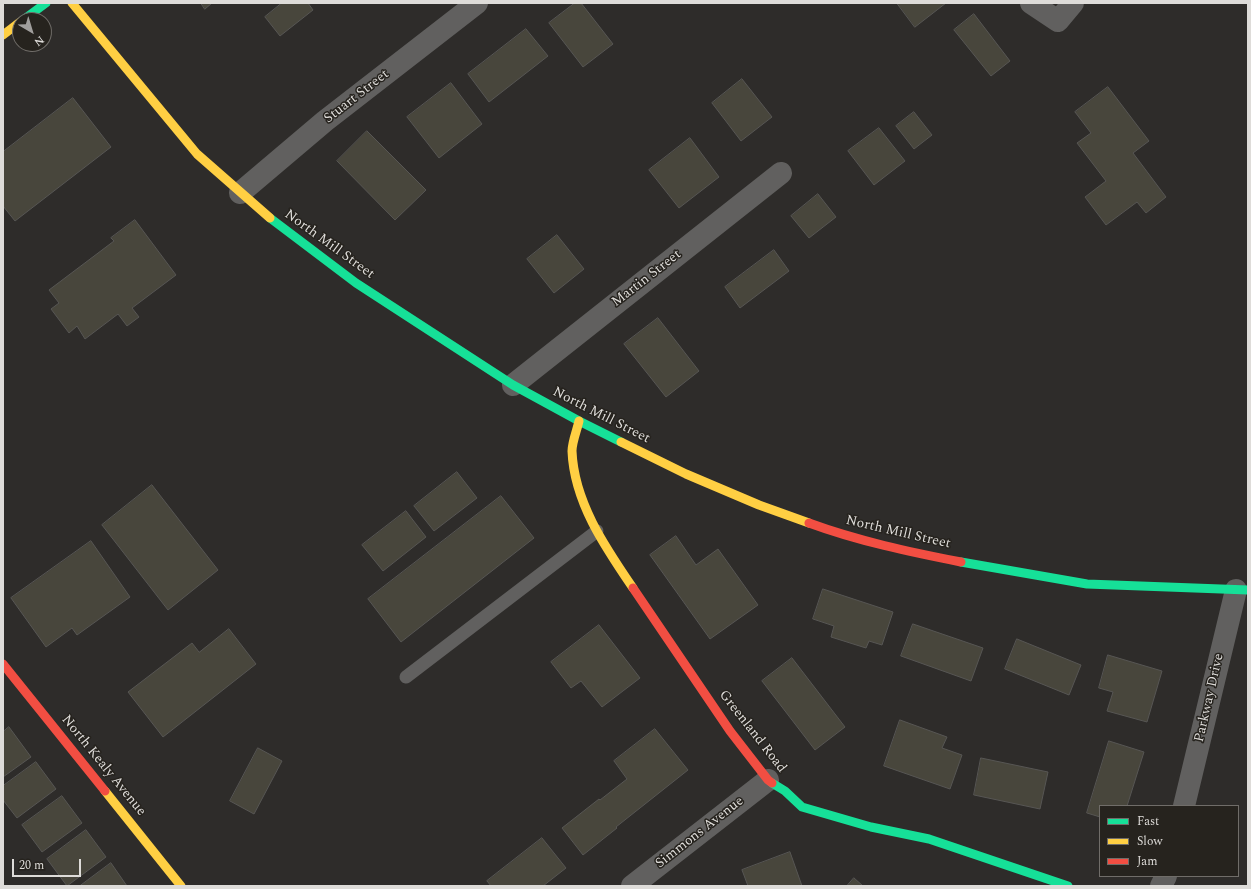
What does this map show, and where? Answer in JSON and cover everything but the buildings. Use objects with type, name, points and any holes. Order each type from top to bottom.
[{"type":"main road","points":[[34,12],[46,3]]},
{"type":"main road","name":"North Mill Street","points":[[72,3],[197,154],[276,223],[356,283],[513,385],[578,421],[686,474],[759,505],[839,534],[930,556],[1087,584],[1242,590]]},
{"type":"main road","points":[[3,35],[12,28]]},
{"type":"main road","name":"Greenland Road","points":[[578,421],[572,450],[578,489],[592,522],[618,566],[730,731],[768,780],[785,791],[802,807],[871,827],[929,839],[1068,886]]},
{"type":"main road","name":"North Kealy Avenue","points":[[3,664],[181,886]]},
{"type":"street","name":"Stuart Street","points":[[240,193],[325,121],[477,3]]},
{"type":"street","points":[[1031,3],[1058,21],[1072,5]]},
{"type":"street","name":"Martin Street","points":[[513,385],[781,173]]},
{"type":"street","name":"Parkway Drive","points":[[1184,805],[1242,590]]},
{"type":"street","name":"Simmons Avenue","points":[[632,886],[768,780]]},
{"type":"street","points":[[1161,886],[1166,877]]},
{"type":"lane","points":[[406,677],[597,531]]},
{"type":"traffic: fast","points":[[34,12],[46,3]]},
{"type":"traffic: fast","points":[[270,218],[356,283],[513,385],[621,442]]},
{"type":"traffic: fast","points":[[961,562],[1087,584],[1248,590]]},
{"type":"traffic: fast","points":[[772,783],[785,791],[802,807],[871,827],[929,839],[1068,886]]},
{"type":"traffic: slow","points":[[72,3],[197,154],[270,218]]},
{"type":"traffic: slow","points":[[3,35],[12,28]]},
{"type":"traffic: slow","points":[[579,421],[572,447],[574,470],[578,488],[602,540],[633,588]]},
{"type":"traffic: slow","points":[[621,442],[686,474],[759,505],[809,523]]},
{"type":"traffic: slow","points":[[105,791],[181,886]]},
{"type":"traffic: jam","points":[[809,523],[865,541],[961,562]]},
{"type":"traffic: jam","points":[[633,588],[730,731],[768,780],[772,783]]},
{"type":"traffic: jam","points":[[3,664],[105,791]]}]
